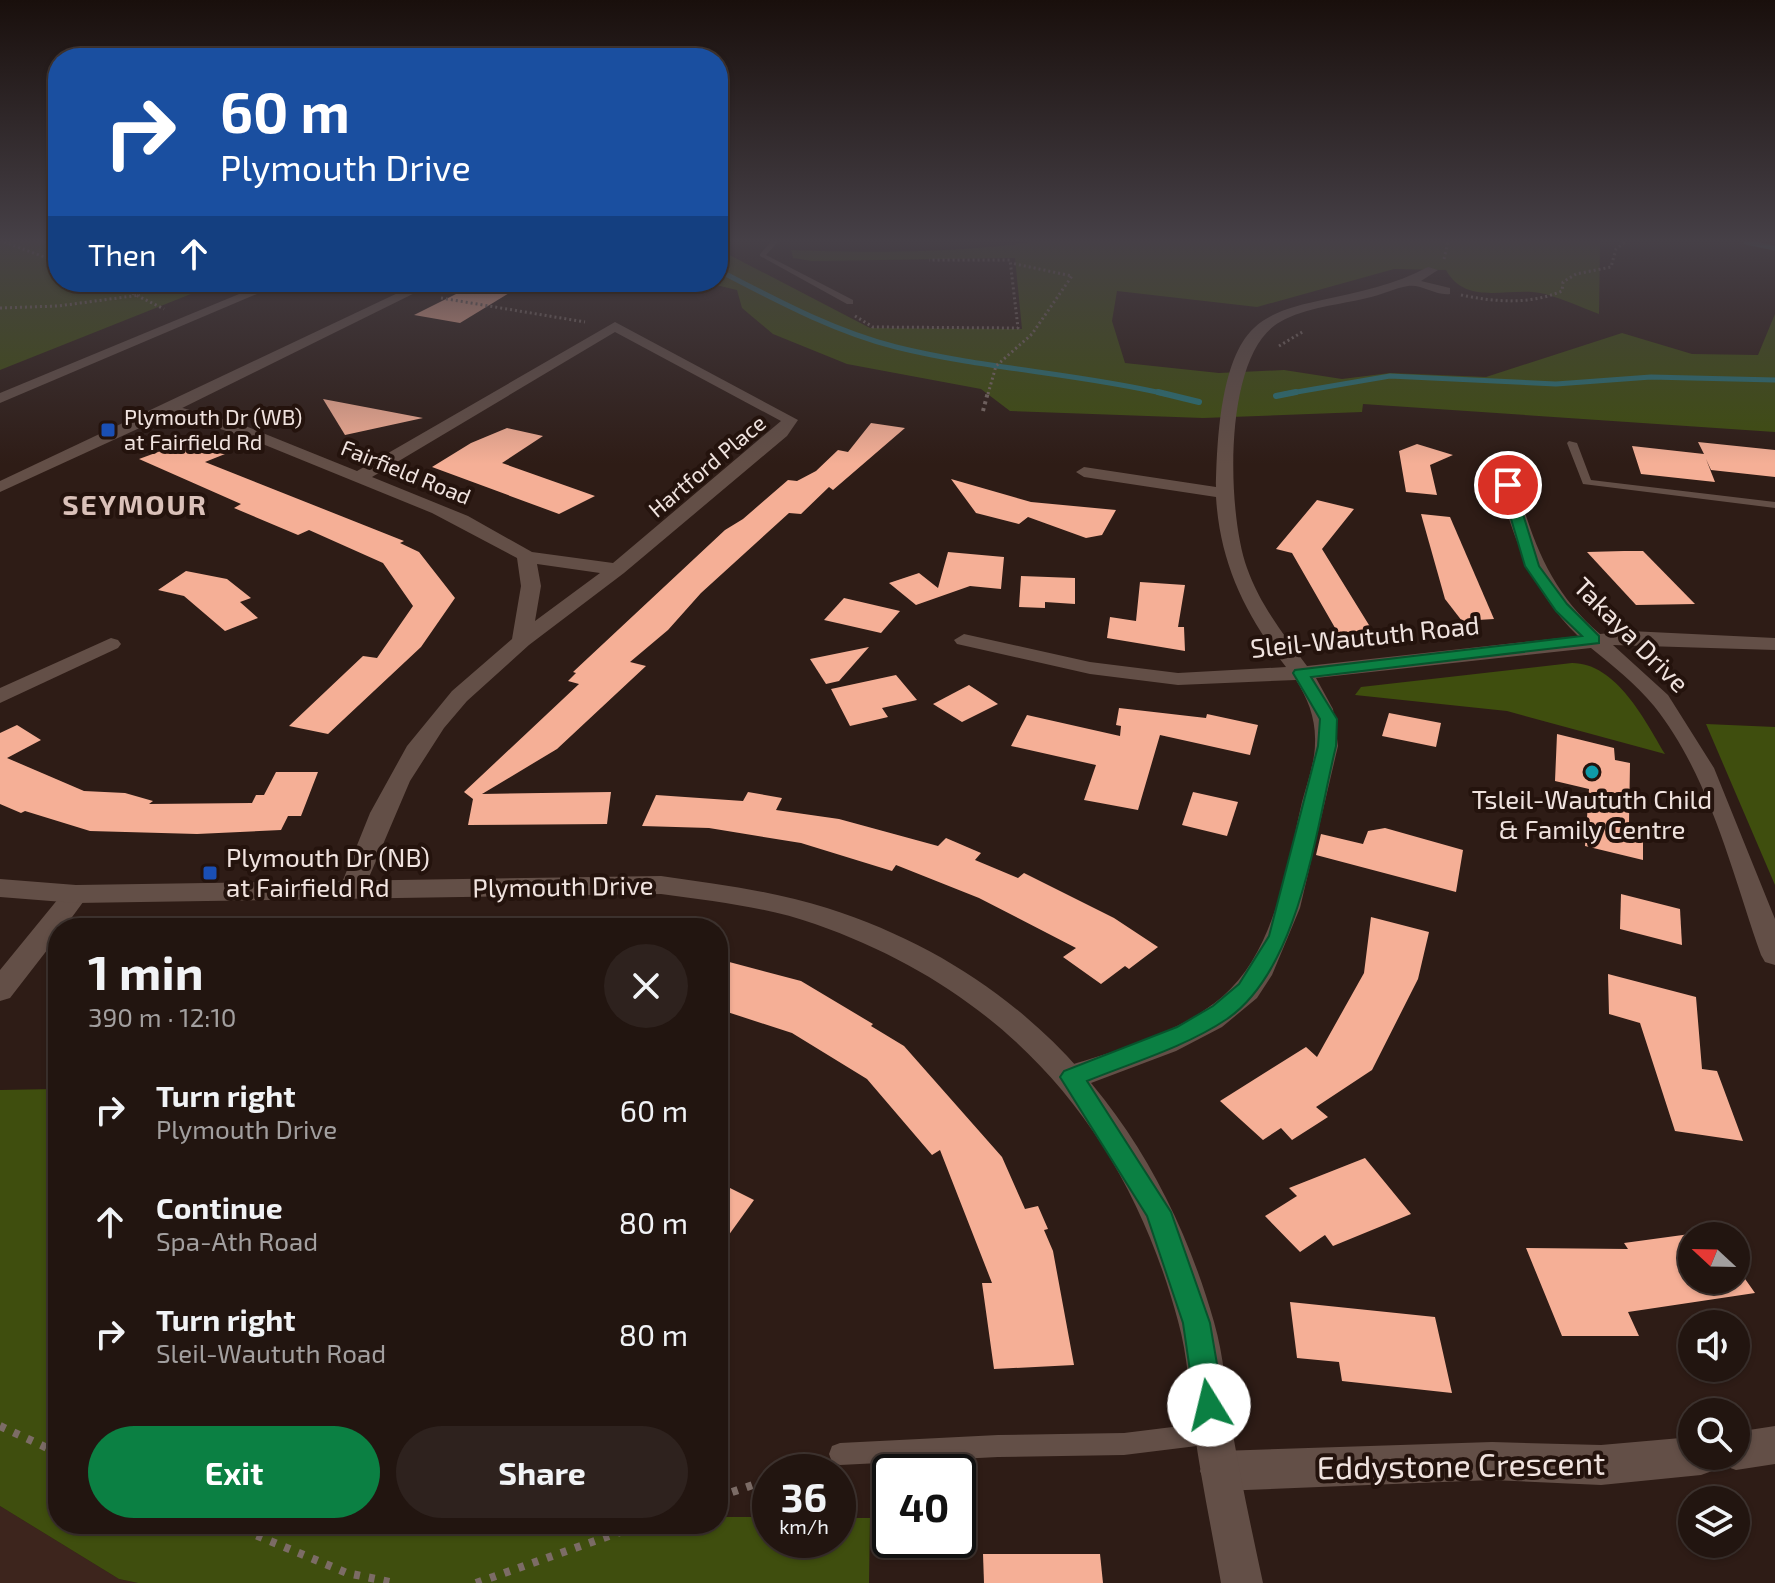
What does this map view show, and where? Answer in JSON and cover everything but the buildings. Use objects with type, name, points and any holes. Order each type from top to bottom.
[{"type":"street","points":[[0,384],[166,316]]},
{"type":"street","points":[[0,398],[198,316]]},
{"type":"street","points":[[0,487],[172,410],[234,375],[359,316]]},
{"type":"street","points":[[1072,1077],[1185,1033],[1221,1012],[1247,990],[1279,936],[1327,746],[1328,719],[1301,673],[1263,621],[1246,589],[1230,550],[1222,493],[1235,377],[1245,348],[1263,326],[1287,316]]},
{"type":"street","name":"Hartford Place","points":[[358,478],[615,326],[790,420],[781,433],[617,569],[522,641]]},
{"type":"street","name":"Fairfield Road","points":[[172,410],[222,423],[477,527],[526,556],[564,564],[617,569]]},
{"type":"street","points":[[1084,472],[1222,493]]},
{"type":"street","name":"Takaya Drive","points":[[1508,485],[1532,566],[1562,607],[1594,640],[1640,678],[1692,745],[1775,955]]},
{"type":"street","points":[[352,890],[379,819],[408,758],[434,721],[465,688],[522,641],[531,586],[526,556]]},
{"type":"street","name":"Sleil-Waututh Road","points":[[964,640],[1130,675],[1236,679],[1594,640],[1660,637],[1775,644]]},
{"type":"street","points":[[0,696],[111,644]]},
{"type":"street","name":"Plymouth Drive","points":[[0,888],[76,894],[661,885],[742,895],[804,909],[854,926],[942,969],[1020,1024],[1072,1077],[1103,1120],[1159,1212],[1197,1323],[1213,1433],[1242,1583]]},
{"type":"street","points":[[57,918],[76,894]]},
{"type":"street","points":[[0,990],[48,929]]},
{"type":"street","points":[[1750,1449],[1775,1445]]},
{"type":"street","name":"Eddystone Crescent","points":[[1220,1471],[1492,1461],[1601,1465],[1678,1458]]},
{"type":"lane","points":[[1572,443],[1587,482],[1775,505]]},
{"type":"lane","points":[[840,1454],[998,1446],[1108,1445],[1213,1433]]},
{"type":"path","points":[[546,316],[553,317]]},
{"type":"path","points":[[854,316],[873,327],[1018,328],[1017,316]]},
{"type":"path","points":[[983,411],[996,366],[1032,334],[1045,316]]},
{"type":"path","points":[[0,1426],[48,1448]]},
{"type":"path","points":[[728,1494],[752,1485]]},
{"type":"path","points":[[253,1534],[347,1573],[395,1583]]},
{"type":"path","points":[[476,1583],[615,1534]]},
{"type":"shaded area","points":[[0,1506],[119,1579],[138,1583],[0,1583]]},
{"type":"green space","points":[[0,316],[136,316],[0,370]]},
{"type":"green space","points":[[751,316],[847,316],[870,328],[1022,329],[1021,316],[1113,316],[1125,363],[1219,373],[1284,370],[1342,379],[1390,373],[1486,377],[1622,333],[1692,354],[1758,355],[1775,316],[1775,432],[1363,404],[1362,412],[1203,418],[1010,411],[981,389],[847,364],[773,334]]},
{"type":"green space","points":[[1572,663],[1602,672],[1615,683],[1638,710],[1665,754],[1507,711],[1355,695],[1361,687]]},
{"type":"green space","points":[[1706,724],[1775,727],[1775,885]]},
{"type":"green space","points":[[48,1089],[48,1534],[728,1534],[728,1517],[752,1517],[752,1558],[856,1558],[856,1518],[870,1518],[869,1583],[138,1583],[119,1579],[0,1506],[0,1090]]},
{"type":"waterway","points":[[810,316],[896,347],[1166,394]]},
{"type":"waterway","points":[[1292,393],[1390,376],[1556,384],[1651,377],[1775,380]]},
{"type":"waterway","points":[[1158,392],[1199,402]]},
{"type":"waterway","points":[[1292,393],[1296,392]]},
{"type":"waterway","points":[[1276,396],[1292,393]]},
{"type":"waterway","points":[[1285,394],[1292,393]]},
{"type":"place","name":"Plymouth Dr (WB) at Fairfield Rd","points":[[108,430]]},
{"type":"place","name":"Tsleil-Waututh Child & Family Centre","points":[[1592,772]]},
{"type":"place","name":"Plymouth Dr (NB) at Fairfield Rd","points":[[210,873]]},
{"type":"district","name":"SEYMOUR","points":[[135,505]]},
{"type":"route","points":[[1209,1405],[1197,1323],[1159,1212],[1103,1120],[1072,1077],[1185,1033],[1221,1012],[1247,990],[1279,936],[1327,746],[1328,719],[1301,673],[1594,640],[1544,586],[1532,566],[1508,485]]}]
